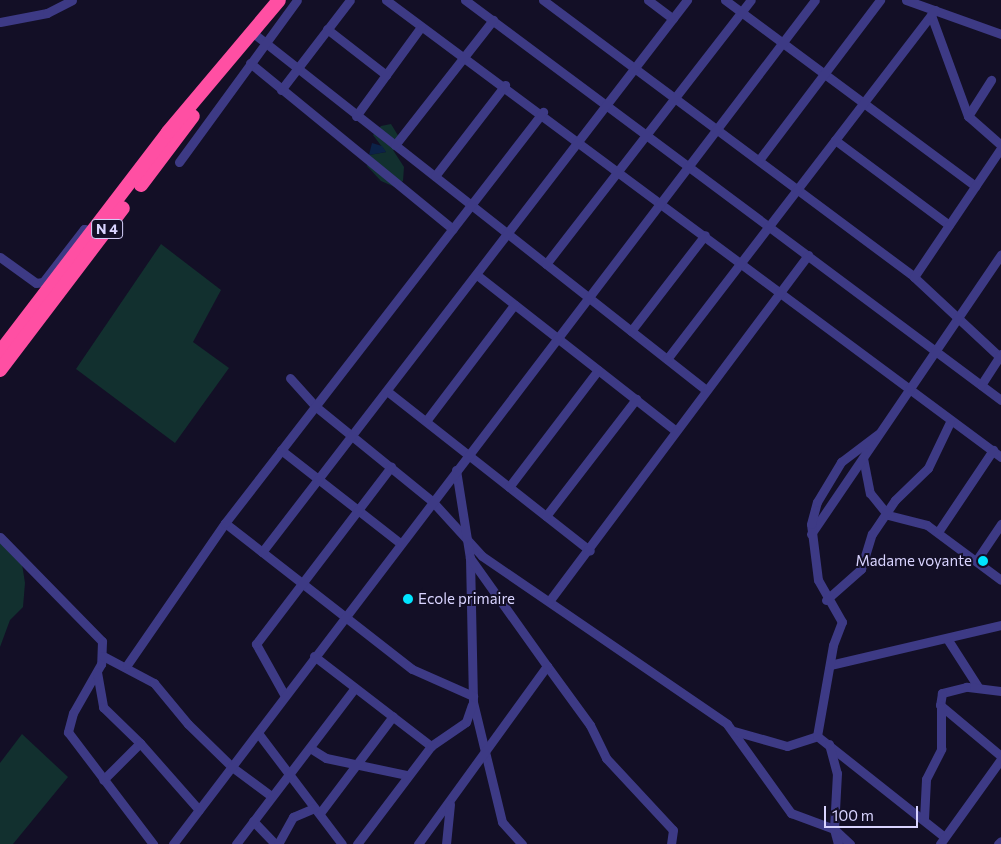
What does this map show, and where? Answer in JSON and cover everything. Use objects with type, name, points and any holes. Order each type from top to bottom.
[{"type":"highway","name":"N 4","points":[[0,352],[168,132],[211,86],[279,0]]},
{"type":"highway","name":"N 4","points":[[0,370],[204,102],[211,86]]},
{"type":"street","points":[[0,22],[47,13],[72,0]]},
{"type":"street","points":[[179,162],[297,0]]},
{"type":"street","points":[[281,90],[350,0]]},
{"type":"street","points":[[386,0],[421,27],[543,112],[909,388],[950,422],[1001,456]]},
{"type":"street","points":[[465,0],[646,133],[1001,400]]},
{"type":"street","points":[[543,0],[717,128],[914,277],[957,321],[1000,356],[981,385]]},
{"type":"street","points":[[648,0],[673,19]]},
{"type":"street","points":[[262,552],[509,234],[687,0]]},
{"type":"street","points":[[725,0],[783,41],[975,186]]},
{"type":"street","points":[[546,264],[674,96],[751,0]]},
{"type":"street","points":[[173,844],[587,296],[815,0]]},
{"type":"street","points":[[759,160],[880,0]]},
{"type":"street","points":[[906,0],[933,13],[1001,34]]},
{"type":"street","points":[[667,359],[933,13]]},
{"type":"street","points":[[914,277],[1001,147],[968,116],[933,13]]},
{"type":"street","points":[[395,144],[493,20]]},
{"type":"street","points":[[356,116],[421,27]]},
{"type":"street","points":[[327,29],[386,75]]},
{"type":"street","points":[[253,33],[296,70],[472,204],[706,390]]},
{"type":"street","points":[[250,63],[453,228]]},
{"type":"street","points":[[968,116],[991,80]]},
{"type":"street","points":[[435,176],[505,85]]},
{"type":"street","points":[[126,665],[226,523],[314,406],[543,112]]},
{"type":"street","points":[[835,140],[949,225]]},
{"type":"street","points":[[0,257],[36,283],[43,282],[84,229],[93,231]]},
{"type":"street","points":[[631,331],[705,235]]},
{"type":"street","points":[[550,600],[590,551],[675,430],[808,256]]},
{"type":"street","points":[[810,534],[1000,256]]},
{"type":"street","points":[[477,275],[675,430]]},
{"type":"street","points":[[426,421],[514,305]]},
{"type":"street","points":[[509,487],[598,370]]},
{"type":"street","points":[[290,378],[314,406],[432,501],[464,539],[492,564],[550,600],[734,731],[787,746],[817,736]]},
{"type":"street","points":[[387,391],[590,551]]},
{"type":"street","points":[[546,516],[636,399]]},
{"type":"street","points":[[826,600],[860,569],[872,534],[888,515],[895,500],[928,468],[950,422]]},
{"type":"street","points":[[817,736],[830,665],[842,622],[826,600],[815,570],[810,534],[817,502],[841,462],[878,434]]},
{"type":"street","points":[[282,450],[400,544]]},
{"type":"street","points":[[938,532],[993,450]]},
{"type":"street","points":[[863,458],[870,494],[888,515],[938,532],[1001,580]]},
{"type":"street","points":[[285,696],[256,644],[391,467]]},
{"type":"street","points":[[456,470],[464,539],[470,558],[473,699],[502,822],[508,834],[522,844]]},
{"type":"street","points":[[226,523],[412,669],[473,699]]},
{"type":"street","points":[[976,561],[1001,524]]},
{"type":"street","points":[[0,537],[87,621],[102,641],[103,656],[97,672],[68,728],[76,746],[153,844]]},
{"type":"street","points":[[470,558],[590,725],[606,758],[672,830],[673,843]]},
{"type":"street","points":[[830,665],[948,640],[1001,626]]},
{"type":"street","points":[[948,640],[978,687]]},
{"type":"street","points":[[103,656],[126,665],[154,683],[180,716],[232,767],[271,796]]},
{"type":"street","points":[[314,656],[432,746]]},
{"type":"street","points":[[418,844],[450,803],[547,666]]},
{"type":"street","points":[[97,672],[104,707],[199,810]]},
{"type":"street","points":[[924,819],[924,784],[941,749],[942,693],[978,687],[1001,691]]},
{"type":"street","points":[[236,844],[355,688]]},
{"type":"street","points":[[357,844],[407,775],[432,746],[466,722],[473,699]]},
{"type":"street","points":[[817,736],[924,819],[941,840],[1001,758],[941,708]]},
{"type":"street","points":[[253,821],[276,844],[293,817],[317,810],[358,763],[393,716]]},
{"type":"street","points":[[734,731],[791,813],[834,829],[850,844]]},
{"type":"street","points":[[258,733],[342,844]]},
{"type":"street","points":[[828,743],[837,773],[834,829],[838,844]]},
{"type":"street","points":[[103,780],[140,744]]},
{"type":"street","points":[[310,748],[326,758],[358,763],[407,775]]},
{"type":"street","points":[[446,844],[450,803]]},
{"type":"street","points":[[998,844],[1001,840]]},
{"type":"green space","points":[[391,124],[402,142],[393,150],[404,167],[403,181],[395,187],[381,181],[367,166],[369,155],[386,152],[373,135],[381,126]]},
{"type":"green space","points":[[161,244],[221,290],[193,342],[229,368],[175,443],[76,369]]},
{"type":"green space","points":[[0,543],[22,564],[25,583],[23,607],[10,620],[0,647]]},
{"type":"green space","points":[[22,734],[68,777],[13,844],[0,844],[0,763]]},
{"type":"water","points":[[372,143],[382,146],[386,152],[369,155]]},
{"type":"place","name":"Madame voyante","points":[[983,561]]},
{"type":"place","name":"Ecole primaire","points":[[408,599]]}]
